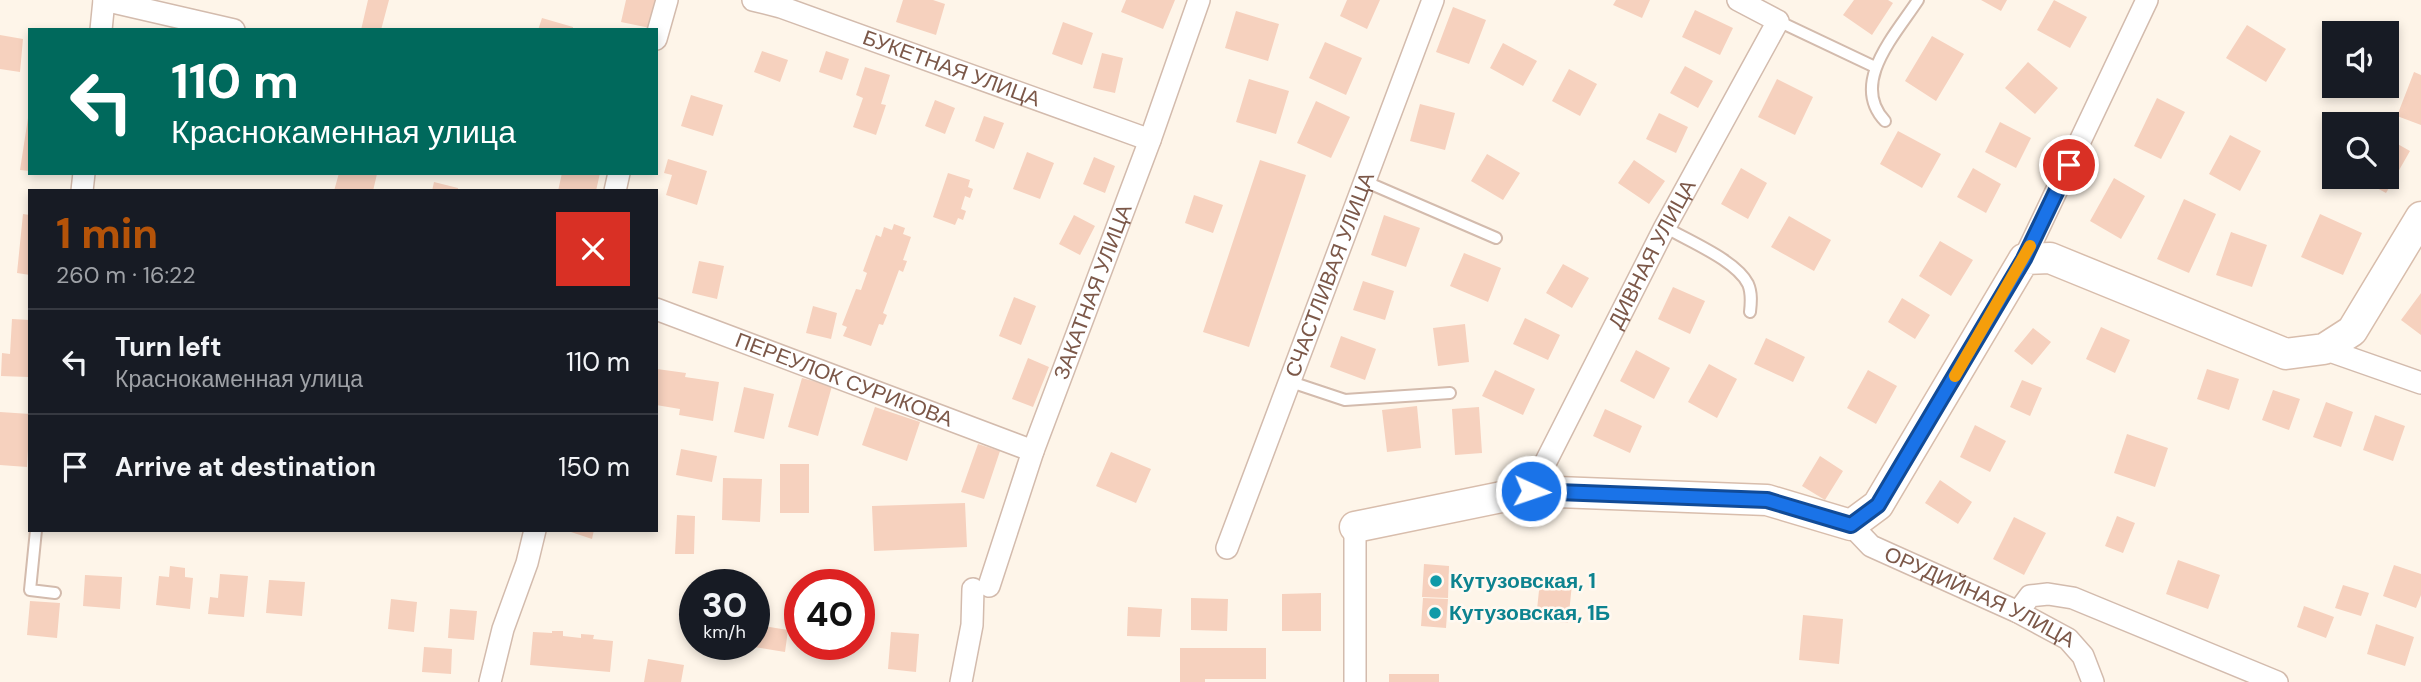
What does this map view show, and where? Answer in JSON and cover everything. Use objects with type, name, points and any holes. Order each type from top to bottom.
[{"type":"street","points":[[101,28],[104,0],[225,28]]},
{"type":"street","points":[[658,32],[667,0]]},
{"type":"street","name":"БУКЕТНАЯ УЛИЦА","points":[[753,0],[780,7],[1150,140]]},
{"type":"street","name":"ЗАКАТНАЯ УЛИЦА","points":[[961,682],[981,587],[1150,140],[1199,0]]},
{"type":"street","name":"СЧАСТЛИВАЯ УЛИЦА","points":[[1227,548],[1433,0]]},
{"type":"street","points":[[1738,0],[1778,20]]},
{"type":"street","points":[[1851,525],[1878,505],[2024,259],[2147,0]]},
{"type":"street","name":"ДИВНАЯ УЛИЦА","points":[[1531,491],[1665,227],[1778,20]]},
{"type":"street","points":[[2024,259],[2050,258],[2287,354],[2324,349],[2352,331],[2421,217]]},
{"type":"street","name":"ПЕРЕУЛОК СУРИКОВА","points":[[658,310],[1032,451]]},
{"type":"street","points":[[2324,349],[2421,383]]},
{"type":"street","name":"ОРУДИЙНАЯ УЛИЦА","points":[[1355,527],[1531,491],[1767,500],[1851,525],[1871,546],[2018,612],[2068,639],[2083,656],[2093,682]]},
{"type":"street","points":[[1355,527],[1355,682]]},
{"type":"street","points":[[490,682],[503,629],[527,563],[534,532]]},
{"type":"street","points":[[2018,612],[2030,596],[2048,594],[2073,598],[2277,682]]},
{"type":"lane","points":[[1885,121],[1875,111],[1871,93],[1875,67],[1918,0]]},
{"type":"lane","points":[[1778,20],[1875,67]]},
{"type":"lane","points":[[1364,181],[1496,238]]},
{"type":"lane","points":[[1665,227],[1734,267],[1748,285],[1751,300],[1749,312]]},
{"type":"lane","points":[[1289,381],[1345,400],[1450,393]]},
{"type":"lane","points":[[36,532],[30,590],[55,593]]},
{"type":"building","points":[[368,0],[389,0],[382,28],[361,28]]},
{"type":"building","points":[[626,0],[655,0],[650,28],[621,22]]},
{"type":"building","points":[[903,0],[933,0],[945,4],[936,35],[896,22]]},
{"type":"building","points":[[1126,0],[1175,0],[1163,29],[1121,12]]},
{"type":"building","points":[[1347,0],[1380,0],[1367,29],[1340,16]]},
{"type":"building","points":[[1616,0],[1650,0],[1642,18],[1613,5]]},
{"type":"building","points":[[1854,0],[1888,0],[1893,3],[1872,35],[1843,15]]},
{"type":"building","points":[[1981,0],[2007,0],[2001,11]]},
{"type":"building","points":[[2054,0],[2087,17],[2070,48],[2037,30]]},
{"type":"building","points":[[1453,7],[1486,20],[1469,64],[1436,52]]},
{"type":"building","points":[[1695,10],[1733,28],[1720,55],[1682,37]]},
{"type":"building","points":[[1236,11],[1279,24],[1268,61],[1225,48]]},
{"type":"building","points":[[542,18],[573,27],[573,28],[539,28]]},
{"type":"building","points":[[1063,22],[1093,33],[1082,65],[1052,54]]},
{"type":"building","points":[[2247,25],[2286,49],[2266,82],[2226,58]]},
{"type":"building","points":[[0,35],[23,39],[20,72],[0,69]]},
{"type":"building","points":[[1932,36],[1964,54],[1936,101],[1905,81]]},
{"type":"building","points":[[1325,42],[1362,58],[1346,95],[1309,78]]},
{"type":"building","points":[[1503,43],[1537,61],[1523,86],[1490,68]]},
{"type":"building","points":[[762,51],[788,60],[780,82],[754,72]]},
{"type":"building","points":[[826,51],[849,59],[842,80],[819,72]]},
{"type":"building","points":[[1102,53],[1123,58],[1115,93],[1093,88]]},
{"type":"building","points":[[2028,62],[2058,88],[2035,114],[2005,88]]},
{"type":"building","points":[[1685,66],[1713,81],[1698,108],[1670,93]]},
{"type":"building","points":[[865,67],[890,75],[881,104],[886,105],[876,135],[853,127],[863,98],[856,95]]},
{"type":"building","points":[[1569,69],[1597,84],[1580,116],[1552,101]]},
{"type":"building","points":[[2414,72],[2421,75],[2421,125],[2399,117]]},
{"type":"building","points":[[1249,79],[1289,91],[1276,134],[1236,122]]},
{"type":"building","points":[[1777,79],[1813,97],[1795,135],[1758,117]]},
{"type":"building","points":[[691,95],[723,105],[713,136],[681,126]]},
{"type":"building","points":[[2157,98],[2185,112],[2161,159],[2134,146]]},
{"type":"building","points":[[935,100],[955,108],[945,134],[925,126]]},
{"type":"building","points":[[1316,101],[1350,117],[1331,158],[1297,143]]},
{"type":"building","points":[[1420,104],[1455,113],[1445,150],[1410,141]]},
{"type":"building","points":[[1659,113],[1688,127],[1676,153],[1646,139]]},
{"type":"building","points":[[984,116],[1004,123],[994,149],[975,141]]},
{"type":"building","points":[[28,118],[28,171],[20,170]]},
{"type":"building","points":[[2000,122],[2031,138],[2016,168],[1985,152]]},
{"type":"building","points":[[1898,131],[1941,154],[1922,188],[1880,164]]},
{"type":"building","points":[[2230,135],[2261,151],[2240,191],[2209,174]]},
{"type":"building","points":[[2399,145],[2410,151],[2399,170]]},
{"type":"building","points":[[1027,152],[1054,163],[1040,199],[1013,189]]},
{"type":"building","points":[[1487,154],[1520,173],[1503,200],[1471,181]]},
{"type":"building","points":[[1094,157],[1115,166],[1105,193],[1083,184]]},
{"type":"building","points":[[668,159],[707,171],[697,205],[666,195],[672,175],[664,173]]},
{"type":"building","points":[[1260,160],[1306,175],[1249,347],[1203,332]]},
{"type":"building","points":[[1634,160],[1665,181],[1649,204],[1618,183]]},
{"type":"building","points":[[1741,168],[1767,183],[1748,219],[1721,204]]},
{"type":"building","points":[[1973,168],[2001,184],[1986,213],[1957,197]]},
{"type":"building","points":[[948,173],[970,180],[968,187],[973,189],[970,198],[965,196],[961,209],[966,211],[963,220],[958,218],[955,225],[933,217]]},
{"type":"building","points":[[338,175],[377,175],[373,189],[335,189]]},
{"type":"building","points":[[562,175],[600,175],[596,189],[558,189]]},
{"type":"building","points":[[2114,178],[2145,196],[2121,239],[2090,221]]},
{"type":"building","points":[[434,182],[458,188],[458,189],[432,189]]},
{"type":"building","points":[[1194,195],[1223,205],[1213,233],[1185,223]]},
{"type":"building","points":[[2184,199],[2216,214],[2189,273],[2157,259]]},
{"type":"building","points":[[23,214],[28,215],[28,275],[17,273]]},
{"type":"building","points":[[2320,214],[2362,233],[2343,275],[2301,257]]},
{"type":"building","points":[[1074,215],[1095,226],[1080,255],[1059,244]]},
{"type":"building","points":[[1384,215],[1420,228],[1406,267],[1371,255]]},
{"type":"building","points":[[1789,216],[1831,240],[1814,271],[1771,247]]},
{"type":"building","points":[[894,224],[905,228],[903,234],[911,237],[903,260],[907,261],[903,272],[899,270],[883,313],[887,315],[883,325],[879,324],[871,346],[843,336],[847,327],[842,325],[856,289],[861,290],[867,273],[863,271],[876,235],[881,237],[884,227],[892,230]]},
{"type":"building","points":[[2231,232],[2267,245],[2252,287],[2216,275]]},
{"type":"building","points":[[1940,241],[1973,260],[1951,296],[1919,276]]},
{"type":"building","points":[[1464,253],[1501,268],[1488,302],[1450,286]]},
{"type":"building","points":[[699,261],[724,266],[717,299],[692,293]]},
{"type":"building","points":[[1563,264],[1589,278],[1572,308],[1546,293]]},
{"type":"building","points":[[1363,281],[1394,291],[1385,320],[1353,310]]},
{"type":"building","points":[[1673,287],[1705,301],[1690,334],[1658,319]]},
{"type":"building","points":[[2421,293],[2421,335],[2401,320]]},
{"type":"building","points":[[1014,297],[1036,306],[1021,345],[999,336]]},
{"type":"building","points":[[1902,298],[1930,315],[1915,339],[1888,322]]},
{"type":"building","points":[[813,306],[837,313],[831,339],[806,333]]},
{"type":"building","points":[[1525,318],[1560,335],[1548,360],[1513,344]]},
{"type":"building","points":[[12,319],[28,320],[28,377],[1,376],[2,353],[10,354]]},
{"type":"building","points":[[1465,324],[1469,362],[1438,366],[1433,328]]},
{"type":"building","points":[[2101,327],[2130,340],[2115,373],[2086,359]]},
{"type":"building","points":[[2033,328],[2051,342],[2032,365],[2014,351]]},
{"type":"building","points":[[1341,336],[1376,349],[1365,380],[1330,367]]},
{"type":"building","points":[[1766,338],[1805,357],[1793,382],[1754,364]]},
{"type":"building","points":[[1636,350],[1670,368],[1654,399],[1620,381]]},
{"type":"building","points":[[1028,358],[1049,367],[1033,407],[1012,399]]},
{"type":"building","points":[[1709,364],[1737,379],[1717,418],[1688,402]]},
{"type":"building","points":[[658,369],[686,373],[685,377],[719,382],[713,421],[679,415],[680,409],[658,405]]},
{"type":"building","points":[[2207,369],[2239,379],[2229,410],[2197,399]]},
{"type":"building","points":[[1495,370],[1535,389],[1523,415],[1482,396]]},
{"type":"building","points":[[1868,370],[1897,386],[1876,424],[1847,408]]},
{"type":"building","points":[[802,378],[832,386],[818,436],[788,427]]},
{"type":"building","points":[[2022,380],[2042,388],[2030,416],[2010,407]]},
{"type":"building","points":[[744,387],[774,394],[764,439],[734,432]]},
{"type":"building","points":[[2273,390],[2300,399],[2289,430],[2262,420]]},
{"type":"building","points":[[2326,402],[2353,412],[2341,447],[2313,437]]},
{"type":"building","points":[[1417,406],[1421,448],[1387,452],[1382,410]]},
{"type":"building","points":[[875,407],[920,422],[907,461],[862,445]]},
{"type":"building","points":[[1479,407],[1482,453],[1455,455],[1452,409]]},
{"type":"building","points":[[1605,409],[1642,426],[1630,453],[1593,436]]},
{"type":"building","points":[[0,412],[28,414],[27,467],[0,465]]},
{"type":"building","points":[[2375,415],[2405,426],[2393,461],[2363,450]]},
{"type":"building","points":[[1975,425],[2006,441],[1990,472],[1960,457]]},
{"type":"building","points":[[2127,434],[2168,448],[2155,487],[2114,473]]},
{"type":"building","points":[[978,444],[1000,451],[984,499],[961,492]]},
{"type":"building","points":[[681,449],[717,456],[712,482],[676,475]]},
{"type":"building","points":[[1111,452],[1151,469],[1136,503],[1096,486]]},
{"type":"building","points":[[1820,456],[1843,471],[1825,500],[1802,486]]},
{"type":"building","points":[[780,464],[809,464],[809,513],[780,513]]},
{"type":"building","points":[[723,478],[762,479],[760,522],[722,520]]},
{"type":"building","points":[[1940,480],[1972,502],[1958,524],[1925,503]]},
{"type":"building","points":[[965,503],[967,547],[874,551],[872,506]]},
{"type":"building","points":[[677,515],[695,516],[694,554],[675,554]]},
{"type":"building","points":[[2117,516],[2135,523],[2123,553],[2105,546]]},
{"type":"building","points":[[2014,517],[2046,533],[2024,575],[1993,559]]},
{"type":"building","points":[[571,532],[594,532],[592,539]]},
{"type":"building","points":[[2178,560],[2220,575],[2208,609],[2166,594]]},
{"type":"building","name":"Кутузовская, 1","points":[[1424,564],[1449,566],[1448,598],[1422,597]]},
{"type":"building","points":[[2394,565],[2421,574],[2421,595],[2416,608],[2383,596]]},
{"type":"building","points":[[170,566],[185,568],[185,577],[193,578],[190,609],[156,605],[159,576],[169,577]]},
{"type":"building","points":[[220,574],[248,576],[244,617],[208,614],[210,597],[218,598]]},
{"type":"building","points":[[85,575],[122,577],[120,609],[83,606]]},
{"type":"building","points":[[269,580],[305,582],[302,616],[266,613]]},
{"type":"building","points":[[1540,581],[1572,584],[1568,623],[1536,619]]},
{"type":"building","points":[[2343,585],[2369,593],[2361,616],[2335,608]]},
{"type":"building","points":[[1321,593],[1321,631],[1282,631],[1282,594]]},
{"type":"building","points":[[1191,598],[1228,599],[1227,631],[1191,630]]},
{"type":"building","name":"Кутузовская, 1Б","points":[[1423,598],[1448,599],[1446,628],[1421,626]]},
{"type":"building","points":[[391,599],[417,602],[414,632],[388,629]]},
{"type":"building","points":[[30,601],[60,603],[57,638],[27,635]]},
{"type":"building","points":[[2304,606],[2334,617],[2326,638],[2297,627]]},
{"type":"building","points":[[1128,607],[1162,609],[1160,637],[1127,636]]},
{"type":"building","points":[[450,609],[477,611],[474,640],[448,638]]},
{"type":"building","points":[[1803,615],[1843,619],[1839,664],[1799,660]]},
{"type":"building","points":[[2376,624],[2414,637],[2405,666],[2367,654]]},
{"type":"building","points":[[770,627],[784,629],[784,652],[770,650]]},
{"type":"building","points":[[563,631],[563,636],[581,638],[581,634],[594,635],[593,639],[613,641],[610,672],[530,665],[533,632]]},
{"type":"building","points":[[891,632],[919,634],[916,672],[888,669]]},
{"type":"building","points":[[424,647],[452,649],[451,674],[422,672]]},
{"type":"building","points":[[1180,648],[1266,648],[1266,679],[1205,679],[1205,682],[1180,682]]},
{"type":"building","points":[[648,659],[684,665],[681,682],[644,682]]},
{"type":"building","points":[[1389,674],[1439,674],[1439,682],[1389,682]]},
{"type":"slow traffic","points":[[1955,376],[2030,246]]},
{"type":"place","name":"Кутузовская, 1","points":[[1436,581]]},
{"type":"place","name":"Кутузовская, 1Б","points":[[1435,613]]},
{"type":"route","points":[[1531,491],[1767,500],[1851,525],[1878,505],[2024,259],[2069,165]]}]
